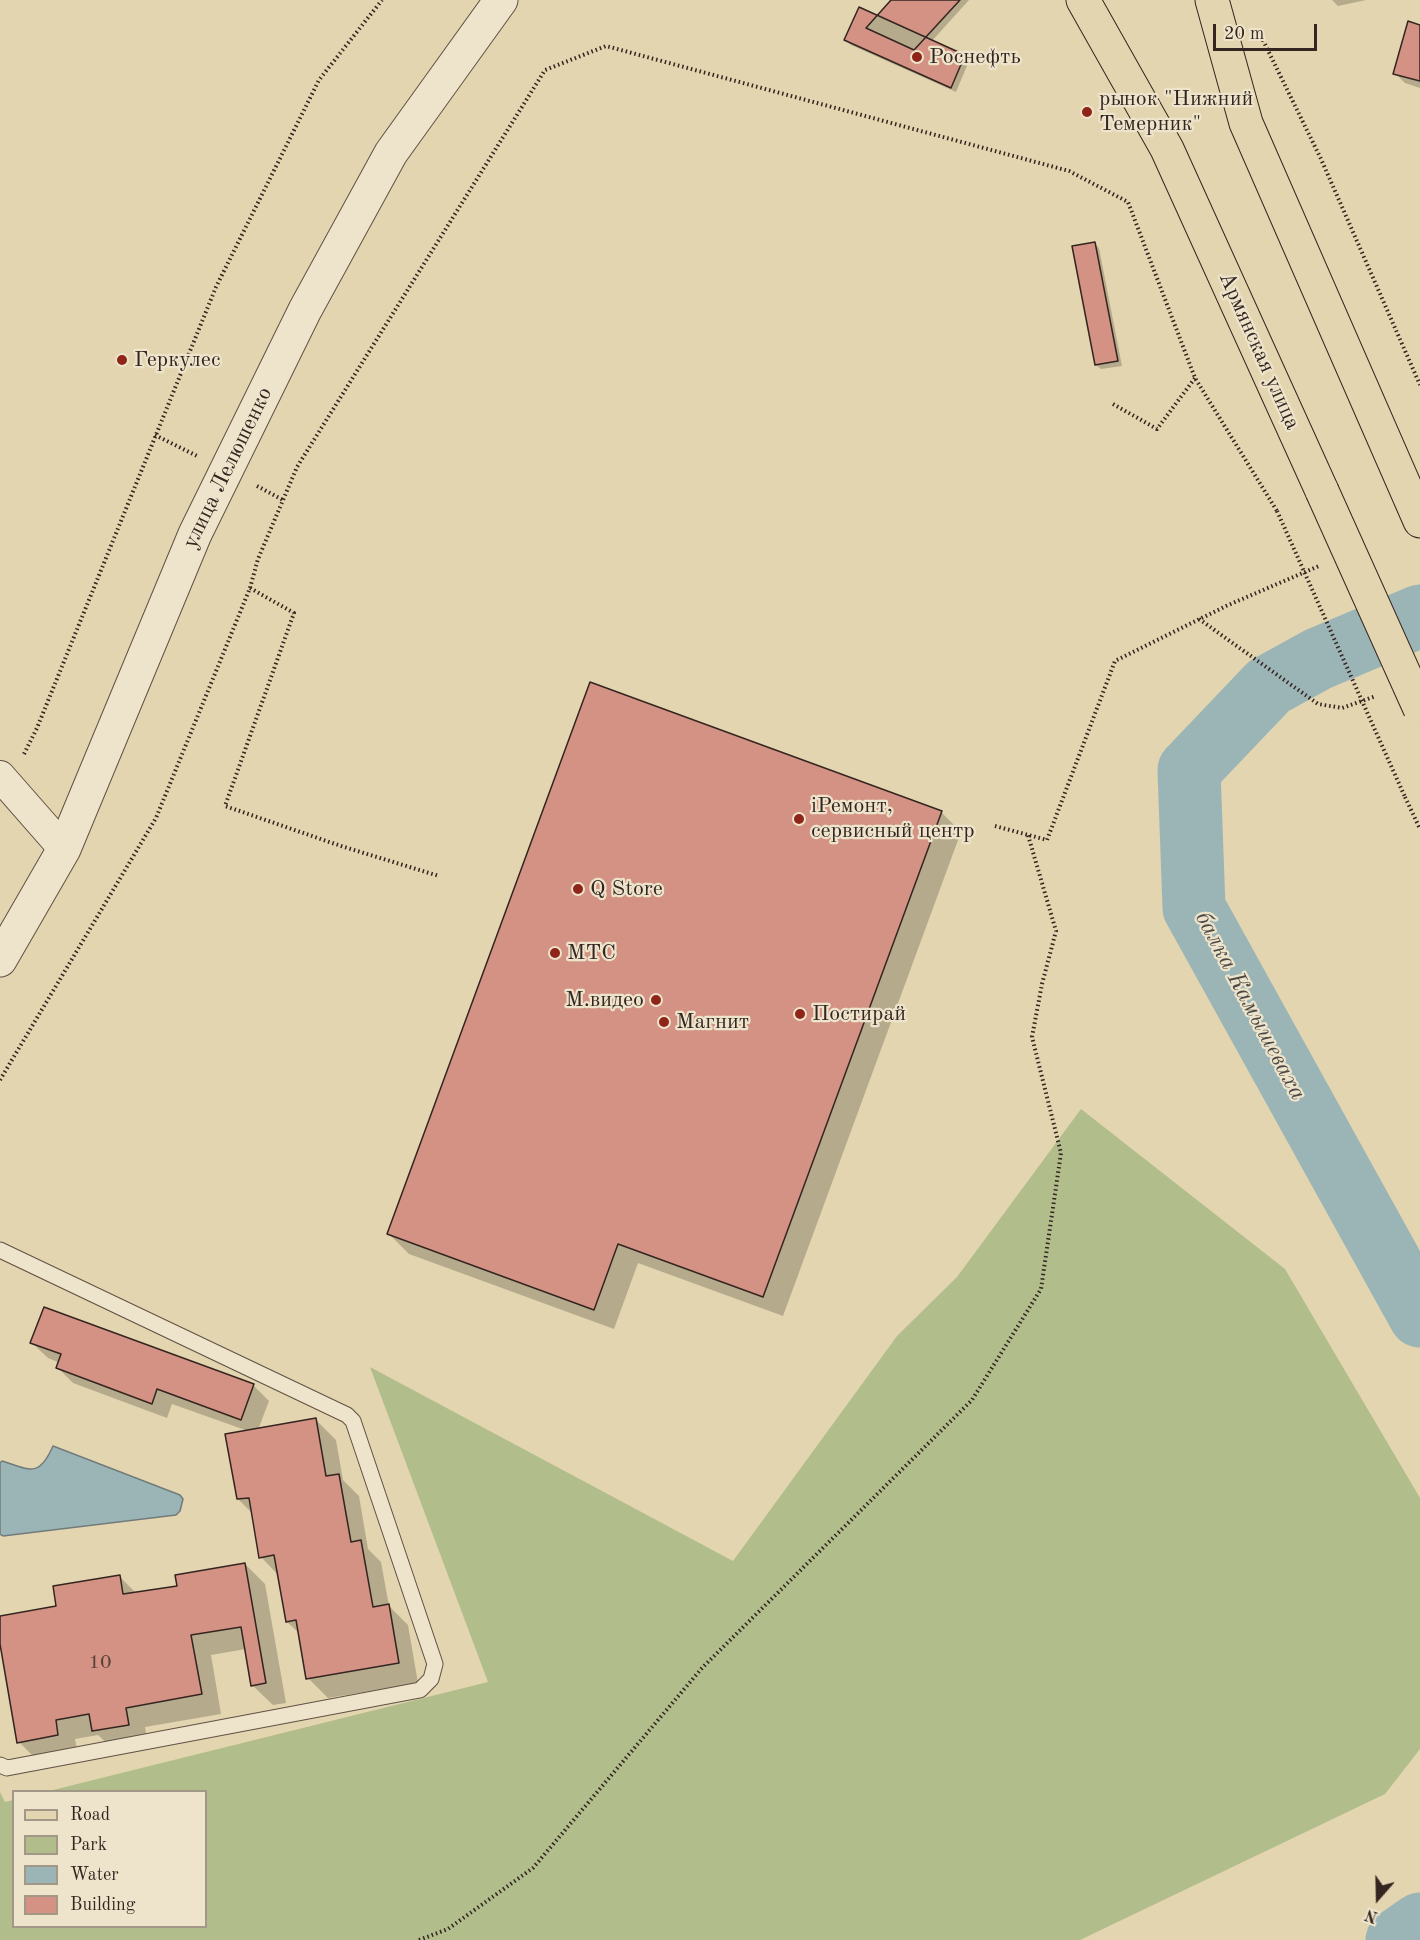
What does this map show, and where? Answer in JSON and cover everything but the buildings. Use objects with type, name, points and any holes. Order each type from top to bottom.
[{"type":"main road","name":"Армянская улица","points":[[1083,0],[1167,149],[1420,709]]},
{"type":"main road","points":[[1212,0],[1246,123],[1420,521]]},
{"type":"street","name":"улица Лелюшенко","points":[[0,960],[64,849],[195,534],[305,310],[391,153],[501,0]]},
{"type":"street","points":[[4,781],[64,849]]},
{"type":"lane","points":[[0,1250],[347,1415],[353,1421],[435,1664],[431,1679],[420,1690],[7,1768],[0,1765]]},
{"type":"path","points":[[4,781],[37,728],[216,287],[319,80],[382,0]]},
{"type":"path","points":[[1256,26],[1321,159],[1420,386]]},
{"type":"path","points":[[0,1080],[156,818],[250,588],[258,559],[297,467],[544,70],[606,46],[1069,171],[1128,202],[1195,378],[1277,511],[1420,829]]},
{"type":"path","points":[[1113,404],[1157,429],[1195,378]]},
{"type":"path","points":[[995,826],[1047,840],[1115,661],[1199,619],[1323,564]]},
{"type":"path","points":[[250,588],[294,613],[225,806],[341,846],[439,876]]},
{"type":"path","points":[[1199,619],[1318,705],[1342,708],[1386,692]]},
{"type":"path","points":[[420,1940],[448,1929],[533,1868],[702,1668],[972,1400],[1041,1289],[1061,1153],[1032,1037],[1042,984],[1056,931],[1028,835]]},
{"type":"green space","points":[[1081,1109],[1285,1269],[1420,1498],[1420,1749],[1385,1794],[1080,1940],[0,1940],[0,1792],[5,1802],[12,1800],[12,1928],[207,1928],[207,1790],[53,1790],[488,1682],[370,1367],[733,1561],[897,1336],[957,1277]]},
{"type":"water","points":[[53,1446],[180,1495],[183,1499],[180,1511],[176,1515],[3,1536],[0,1534],[0,1463],[2,1461],[33,1469],[43,1463]]},
{"type":"waterway","name":"балка Камышеваха","points":[[1420,616],[1318,659],[1269,686],[1189,770],[1194,908],[1420,1316]]},
{"type":"waterway","name":"балка Камышеваха","points":[[1397,1940],[1420,1924]]},
{"type":"place","name":"Роснефть","points":[[917,57]]},
{"type":"place","name":"рынок \"Нижний Темерник\"","points":[[1087,112]]},
{"type":"place","name":"Геркулес","points":[[122,360]]},
{"type":"place","name":"iРемонт, сервисный центр","points":[[799,819]]},
{"type":"place","name":"Q Store","points":[[578,889]]},
{"type":"place","name":"МТС","points":[[555,953]]},
{"type":"place","name":"М.видео","points":[[656,1000]]},
{"type":"place","name":"Постирай","points":[[800,1014]]},
{"type":"place","name":"Магнит","points":[[664,1022]]}]
